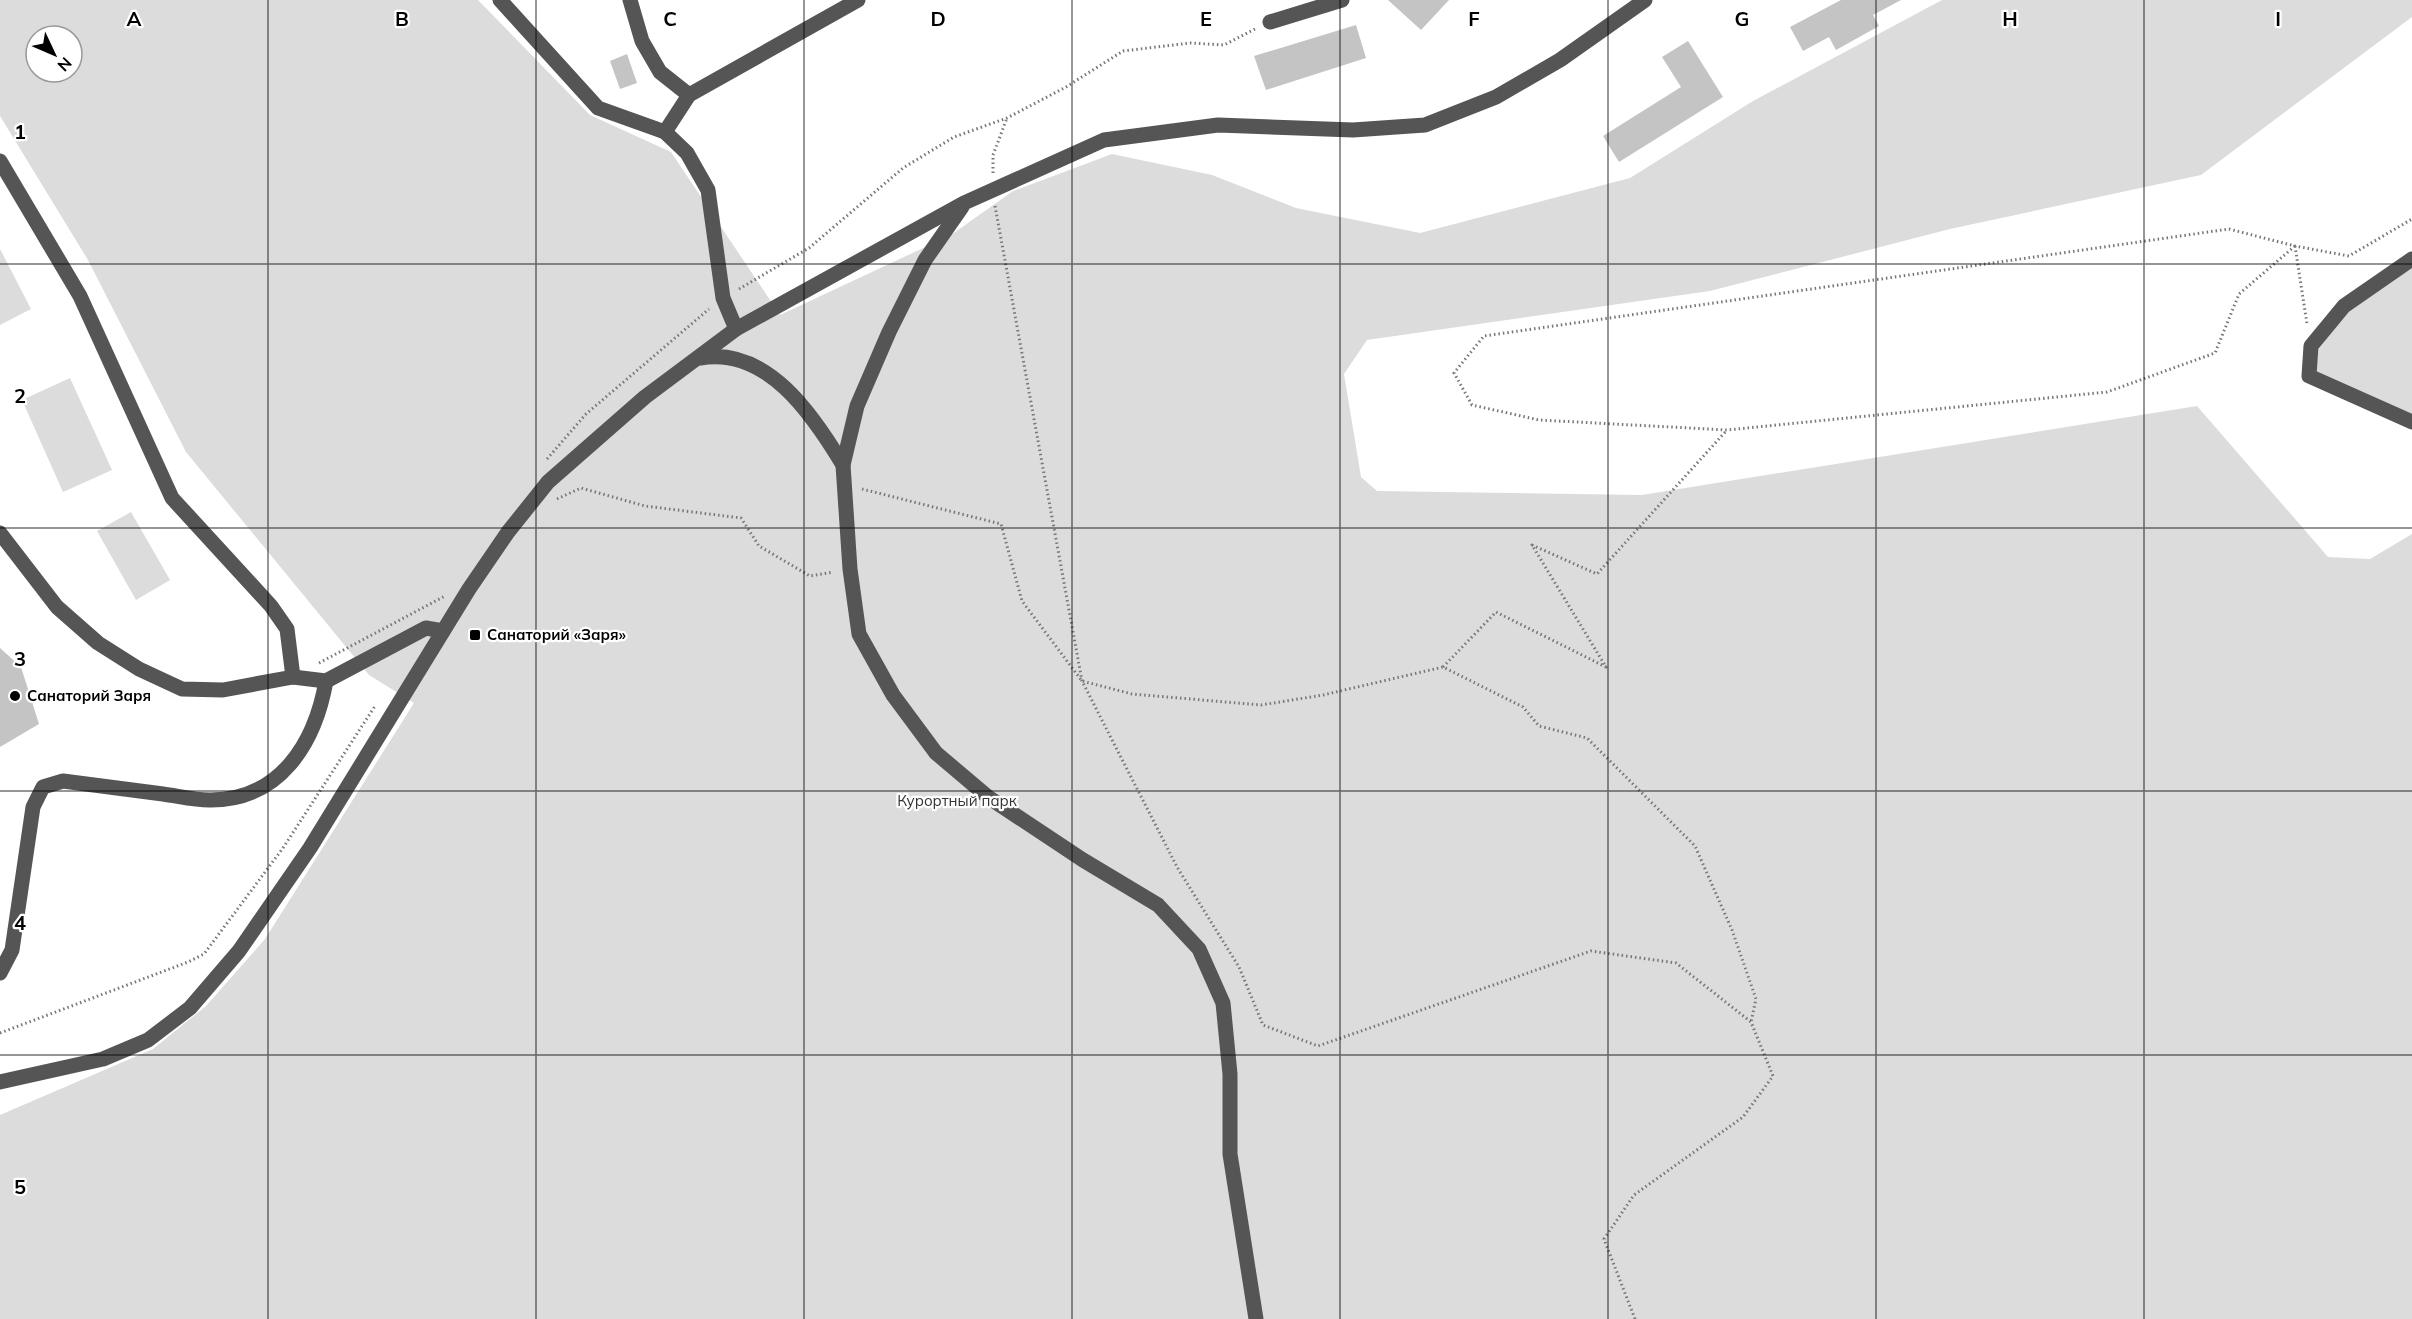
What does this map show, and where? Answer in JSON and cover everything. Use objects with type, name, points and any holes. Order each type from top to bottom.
[{"type":"street","points":[[500,0],[598,108],[664,132],[687,153],[708,190],[723,298],[736,329]]},
{"type":"street","points":[[630,0],[642,41],[660,72],[688,95]]},
{"type":"street","points":[[664,132],[688,95],[858,0]]},
{"type":"street","points":[[1270,22],[1342,0]]},
{"type":"street","points":[[0,1082],[103,1059],[148,1040],[190,1008],[239,951],[310,848],[443,631],[508,531],[548,482],[612,425],[695,358],[736,329],[964,203],[1104,140],[1218,125],[1353,130],[1425,125],[1496,97],[1560,60],[1635,3]]},
{"type":"street","points":[[0,161],[80,296],[172,498],[271,606],[287,629],[293,677]]},
{"type":"street","points":[[964,203],[925,260],[889,332],[857,406],[843,465],[850,569],[859,634],[893,694],[936,753],[988,797],[1083,860],[1158,905],[1199,949],[1223,1003],[1230,1074],[1230,1155],[1256,1319]]},
{"type":"street","points":[[2412,259],[2344,306],[2311,346],[2309,376],[2412,422]]},
{"type":"street","points":[[695,358],[720,354],[755,366],[787,388],[820,426],[843,465]]},
{"type":"street","points":[[0,533],[57,607],[98,643],[139,669],[182,689],[222,690],[293,677],[326,681],[426,628],[443,631]]},
{"type":"street","points":[[0,973],[12,950],[33,807],[43,787],[63,781],[210,801],[248,794],[285,771],[308,741],[321,709],[326,681]]},
{"type":"path","points":[[1082,681],[992,189],[993,155],[1006,118],[1066,87],[1123,51],[1190,43],[1224,45],[1270,22]]},
{"type":"path","points":[[2295,246],[2239,294],[2216,353],[2107,392],[1727,430],[1539,420],[1472,405],[1454,373],[1484,336],[1558,323],[1863,284],[2229,229],[2295,246],[2349,256],[2412,219]]},
{"type":"path","points":[[2295,246],[2311,346]]},
{"type":"path","points":[[1082,681],[1132,694],[1261,705],[1323,695],[1443,667],[1496,612],[1606,667],[1532,545],[1597,574],[1727,430]]},
{"type":"path","points":[[844,484],[1001,524],[1022,601],[1082,681],[1177,867],[1239,967],[1263,1025],[1318,1046],[1591,951],[1676,963],[1751,1022],[1773,1076],[1743,1117],[1634,1195],[1604,1239],[1635,1319]]},
{"type":"path","points":[[549,502],[581,488],[645,506],[741,518],[759,546],[810,576],[850,569]]},
{"type":"path","points":[[342,650],[452,592]]},
{"type":"path","points":[[1443,667],[1524,707],[1539,726],[1587,738],[1695,846],[1732,930],[1756,999],[1751,1022]]},
{"type":"green space","name":"Курортный парк","points":[[0,0],[478,0],[590,115],[671,152],[780,315],[951,235],[1013,191],[1112,154],[1212,175],[1296,208],[1420,233],[1630,178],[1753,101],[1942,0],[2412,0],[2412,17],[2201,175],[1950,229],[1710,291],[1367,340],[1344,374],[1361,477],[1377,491],[1642,495],[2197,406],[2328,557],[2370,559],[2412,534],[2412,1319],[0,1319],[0,1115],[153,1049],[206,1006],[265,939],[414,703],[369,675],[186,452],[88,260],[0,116]]},
{"type":"green space","points":[[0,249],[31,309],[0,325]]},
{"type":"green space","points":[[2412,266],[2412,414],[2316,372],[2318,350],[2348,310]]},
{"type":"green space","points":[[70,378],[112,470],[63,492],[22,400]]},
{"type":"green space","points":[[131,512],[170,580],[136,600],[97,531]]},
{"type":"building","points":[[1388,0],[1449,0],[1421,30]]},
{"type":"building","points":[[1841,0],[1901,0],[1873,15],[1879,26],[1836,50],[1829,37],[1803,51],[1790,27]]},
{"type":"building","points":[[1356,25],[1366,58],[1266,90],[1254,56]]},
{"type":"building","points":[[1688,41],[1723,97],[1619,162],[1603,136],[1681,87],[1662,57]]},
{"type":"building","points":[[627,54],[637,83],[620,89],[610,61]]},
{"type":"building","name":"Санаторий Заря","points":[[0,648],[21,667],[39,724],[0,747]]},
{"type":"place","name":"Санаторий «Заря»","points":[[475,635]]},
{"type":"place","name":"Санаторий Заря","points":[[15,696]]}]
